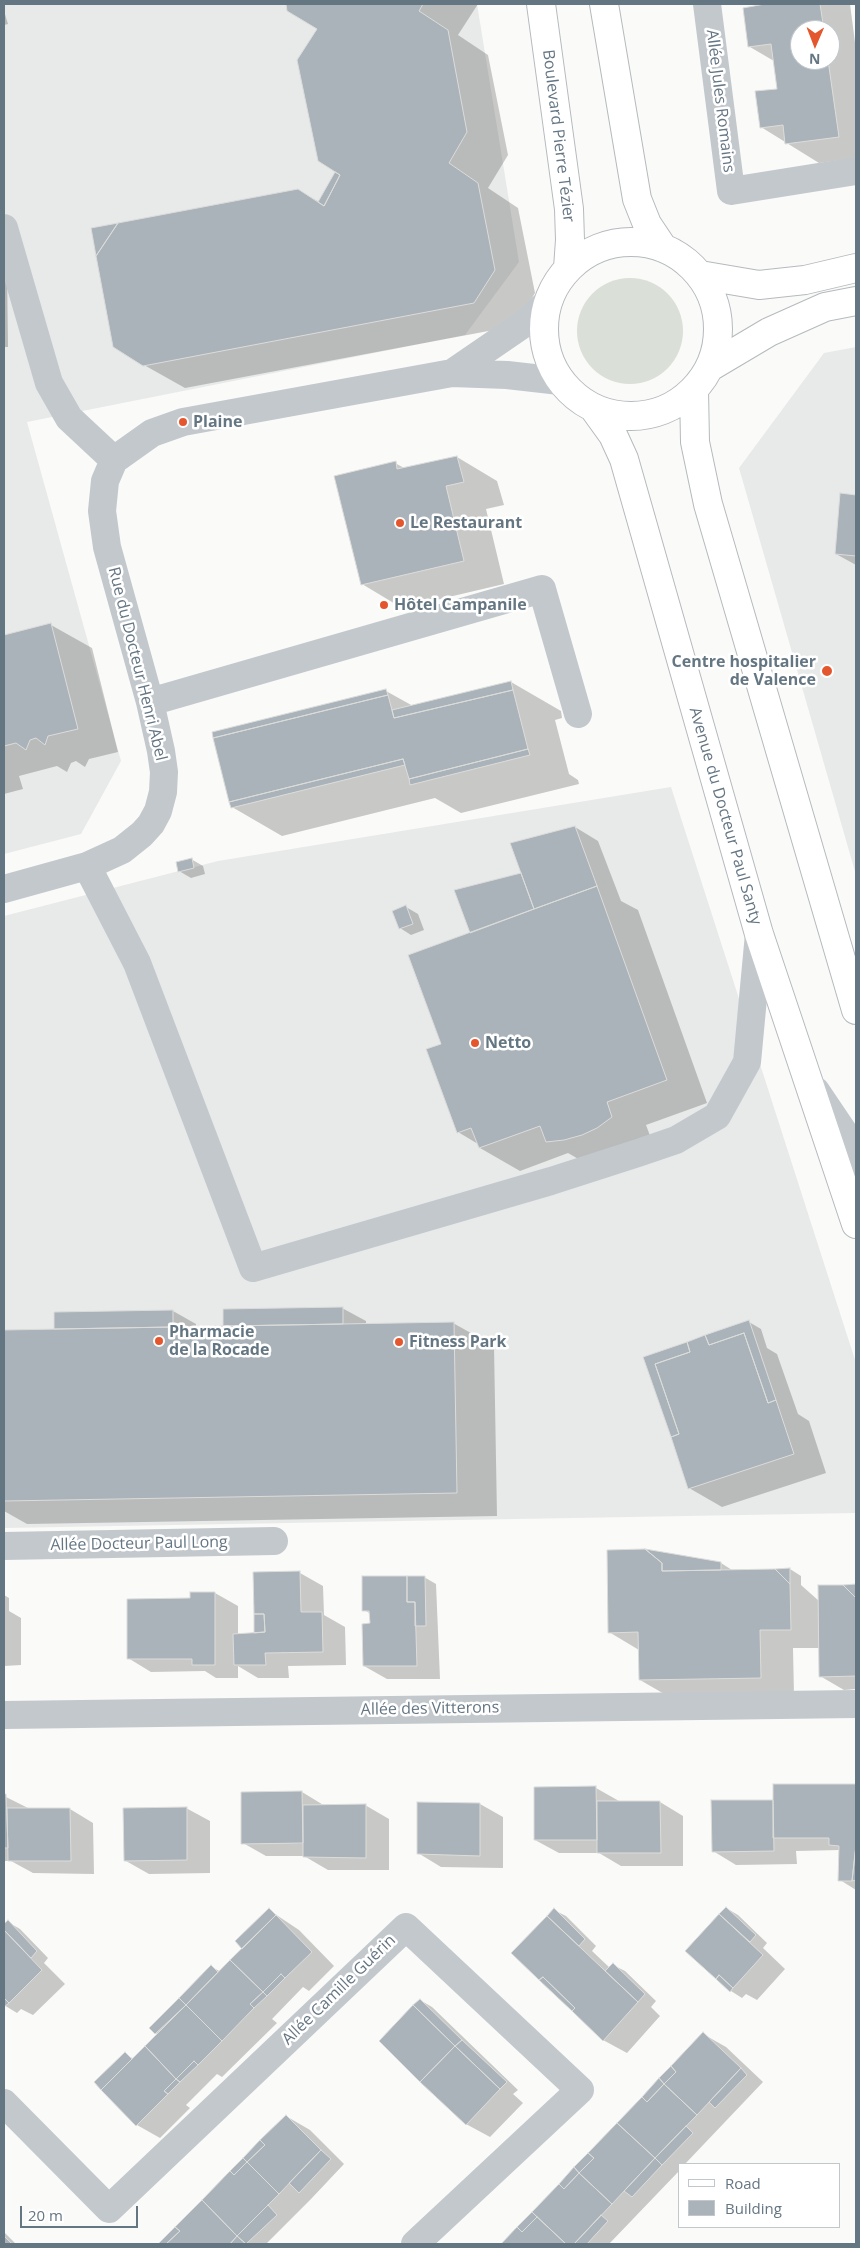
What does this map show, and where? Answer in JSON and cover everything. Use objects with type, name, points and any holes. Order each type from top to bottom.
[{"type":"main road","name":"Boulevard Pierre Tézier","points":[[541,4],[570,209],[568,268]]},
{"type":"main road","points":[[604,4],[637,199],[648,224],[663,248]]},
{"type":"main road","points":[[630,241],[663,248],[683,259],[700,275],[715,304],[718,336],[710,367],[694,390],[673,406],[648,415],[621,416],[595,410],[576,398],[560,381],[547,357],[543,331],[546,304],[555,284],[568,268],[596,249],[630,241]]},
{"type":"main road","points":[[700,275],[759,286],[805,280],[856,268]]},
{"type":"main road","points":[[710,367],[769,332],[825,307],[856,301]]},
{"type":"main road","points":[[694,390],[695,442],[708,504],[856,1010]]},
{"type":"main road","name":"Avenue du Docteur Paul Santy","points":[[595,410],[613,435],[624,459],[759,934],[856,1224]]},
{"type":"street","name":"Allée Jules Romains","points":[[707,4],[731,191],[856,170]]},
{"type":"street","points":[[4,228],[49,383],[69,418],[114,460],[152,433],[183,422],[452,373],[507,375],[560,381]]},
{"type":"street","points":[[452,373],[525,323],[546,304]]},
{"type":"street","name":"Rue du Docteur Henri Abel","points":[[4,889],[87,866],[122,850],[151,824],[158,811],[163,792],[164,772],[150,702],[107,547],[102,511],[105,481],[114,460]]},
{"type":"street","points":[[150,702],[542,589],[578,714]]},
{"type":"street","points":[[87,866],[137,963],[253,1268],[464,1207],[676,1140],[717,1116],[747,1062],[759,934]]},
{"type":"street","points":[[806,1075],[843,1131],[856,1166]]},
{"type":"street","name":"Allée Docteur Paul Long","points":[[4,1546],[274,1541]]},
{"type":"street","name":"Allée des Vitterons","points":[[4,1715],[856,1704]]},
{"type":"street","name":"Allée Camille Guérin","points":[[4,2103],[109,2209],[406,1927],[580,2090],[415,2244]]},
{"type":"shaded area","points":[[4,4],[477,4],[519,262],[465,335],[27,422],[121,761],[81,834],[4,854]]},
{"type":"shaded area","points":[[630,278],[650,282],[667,294],[679,311],[683,331],[679,351],[667,368],[650,380],[630,384],[610,380],[593,368],[581,351],[577,331],[581,311],[593,294],[610,282]]},
{"type":"shaded area","name":"Centre hospitalier de Valence","points":[[856,347],[856,875],[739,468],[824,353]]},
{"type":"shaded area","points":[[671,787],[856,1363],[856,1513],[4,1528],[4,916],[218,861]]},
{"type":"building","points":[[286,4],[423,4],[419,11],[448,30],[467,132],[449,163],[478,183],[495,270],[474,303],[143,366],[113,347],[96,256],[118,223],[298,189],[324,206],[340,175],[318,161],[297,60],[317,29],[287,11]]},
{"type":"building","points":[[765,4],[820,4],[822,20],[790,20],[790,70],[829,70],[839,137],[785,144],[783,125],[760,128],[755,91],[777,89],[771,44],[748,47],[743,8]]},
{"type":"building","points":[[335,172],[340,175],[324,206],[318,202]]},
{"type":"building","points":[[118,223],[96,256],[91,228]]},
{"type":"building","name":"Le Restaurant","points":[[457,456],[464,482],[446,486],[464,561],[361,585],[334,476],[396,461],[397,469]]},
{"type":"building","points":[[840,493],[856,495],[856,556],[835,554]]},
{"type":"building","points":[[51,623],[78,729],[48,736],[45,745],[36,738],[30,740],[26,750],[16,743],[4,746],[4,635]]},
{"type":"building","points":[[511,681],[513,690],[394,718],[392,710]]},
{"type":"building","points":[[386,689],[388,695],[213,738],[212,732]]},
{"type":"building","points":[[513,690],[528,749],[409,779],[403,759],[229,802],[213,738],[388,695],[394,718]]},
{"type":"building","points":[[528,749],[530,755],[410,785],[409,779]]},
{"type":"building","points":[[403,759],[405,765],[231,808],[229,802]]},
{"type":"building","points":[[575,826],[597,886],[534,909],[510,843]]},
{"type":"building","points":[[192,858],[194,868],[178,872],[176,862]]},
{"type":"building","points":[[521,873],[534,909],[470,933],[454,890]]},
{"type":"building","points":[[597,886],[667,1080],[607,1102],[612,1117],[597,1128],[582,1135],[546,1142],[540,1126],[479,1148],[471,1128],[457,1133],[426,1049],[441,1044],[408,955]]},
{"type":"building","points":[[406,905],[413,924],[399,929],[392,911]]},
{"type":"building","points":[[343,1307],[343,1324],[223,1326],[223,1309]]},
{"type":"building","points":[[173,1310],[173,1327],[54,1329],[54,1312]]},
{"type":"building","points":[[749,1320],[776,1400],[768,1403],[744,1333],[709,1345],[705,1335]]},
{"type":"building","points":[[454,1322],[457,1493],[4,1501],[4,1330]]},
{"type":"building","points":[[744,1333],[768,1403],[776,1400],[794,1454],[688,1489],[671,1437],[679,1434],[655,1364],[690,1352],[687,1342],[705,1335],[709,1345]]},
{"type":"building","points":[[687,1342],[690,1352],[655,1364],[679,1434],[671,1437],[643,1357]]},
{"type":"building","points":[[645,1549],[662,1563],[662,1571],[775,1569],[790,1584],[791,1630],[760,1630],[761,1678],[639,1680],[638,1632],[608,1633],[607,1550]]},
{"type":"building","points":[[645,1549],[721,1562],[721,1570],[662,1571],[662,1563]]},
{"type":"building","points":[[790,1568],[790,1584],[775,1569]]},
{"type":"building","points":[[300,1571],[301,1612],[322,1612],[323,1652],[265,1653],[266,1665],[234,1665],[233,1634],[265,1632],[264,1614],[254,1614],[253,1572]]},
{"type":"building","points":[[362,1576],[407,1576],[407,1602],[415,1602],[417,1666],[363,1666],[362,1624],[370,1623],[369,1611],[362,1611]]},
{"type":"building","points":[[407,1576],[425,1576],[426,1626],[415,1626],[415,1602],[407,1602]]},
{"type":"building","points":[[856,1584],[856,1598],[843,1585]]},
{"type":"building","points":[[818,1585],[843,1585],[856,1598],[856,1676],[819,1677]]},
{"type":"building","points":[[190,1592],[215,1592],[215,1665],[192,1665],[192,1659],[127,1659],[127,1599],[190,1598]]},
{"type":"building","points":[[254,1614],[264,1614],[265,1632],[254,1633]]},
{"type":"building","points":[[773,1784],[856,1784],[856,1845],[852,1881],[838,1881],[839,1846],[829,1845],[829,1838],[773,1838]]},
{"type":"building","points":[[596,1786],[597,1840],[534,1840],[534,1787]]},
{"type":"building","points":[[302,1791],[303,1843],[241,1844],[241,1792]]},
{"type":"building","points":[[4,1794],[6,1794],[8,1848],[4,1848]]},
{"type":"building","points":[[711,1800],[773,1800],[774,1851],[712,1852]]},
{"type":"building","points":[[597,1801],[660,1801],[661,1853],[597,1853]]},
{"type":"building","points":[[417,1802],[480,1803],[480,1856],[417,1854]]},
{"type":"building","points":[[366,1804],[366,1858],[303,1857],[303,1805]]},
{"type":"building","points":[[187,1807],[187,1860],[124,1861],[123,1808]]},
{"type":"building","points":[[7,1808],[70,1808],[71,1861],[8,1861]]},
{"type":"building","points":[[856,1845],[856,1880],[852,1881]]},
{"type":"building","points":[[726,1907],[756,1935],[750,1942],[719,1914]]},
{"type":"building","points":[[269,1908],[276,1915],[242,1949],[235,1941]]},
{"type":"building","points":[[554,1908],[585,1939],[579,1946],[547,1916]]},
{"type":"building","points":[[719,1914],[763,1955],[733,1988],[719,1975],[716,1979],[685,1951]]},
{"type":"building","points":[[276,1915],[312,1952],[285,1978],[281,1974],[263,1992],[230,1960]]},
{"type":"building","points":[[547,1916],[638,2002],[603,2041],[572,2011],[575,2008],[543,1977],[539,1980],[511,1953]]},
{"type":"building","points":[[8,1920],[37,1951],[31,1958],[4,1930],[4,1924]]},
{"type":"building","points":[[4,1930],[42,1970],[9,2003],[4,1998]]},
{"type":"building","points":[[230,1960],[263,1992],[250,2004],[254,2008],[222,2041],[186,2005]]},
{"type":"building","points":[[613,1963],[645,1994],[638,2002],[605,1971]]},
{"type":"building","points":[[211,1965],[218,1972],[186,2005],[179,1998]]},
{"type":"building","points":[[281,1974],[285,1978],[267,1996],[263,1992]]},
{"type":"building","points":[[719,1975],[733,1988],[730,1992],[716,1979]]},
{"type":"building","points":[[543,1977],[575,2008],[572,2011],[539,1980]]},
{"type":"building","points":[[263,1992],[267,1996],[254,2008],[250,2004]]},
{"type":"building","points":[[4,1998],[9,2003],[4,2007]]},
{"type":"building","points":[[179,1998],[186,2005],[155,2034],[149,2028]]},
{"type":"building","points":[[420,1999],[462,2040],[455,2046],[413,2005]]},
{"type":"building","points":[[186,2005],[222,2041],[198,2065],[194,2061],[176,2079],[145,2046]]},
{"type":"building","points":[[413,2005],[455,2046],[420,2082],[379,2041]]},
{"type":"building","points":[[703,2032],[741,2068],[697,2115],[664,2084],[676,2072],[671,2066]]},
{"type":"building","points":[[462,2040],[507,2082],[500,2089],[455,2046]]},
{"type":"building","points":[[145,2046],[176,2079],[164,2091],[168,2094],[136,2126],[101,2090]]},
{"type":"building","points":[[455,2046],[500,2089],[466,2125],[420,2082]]},
{"type":"building","points":[[125,2052],[132,2059],[101,2090],[94,2082]]},
{"type":"building","points":[[194,2061],[198,2065],[180,2082],[176,2079]]},
{"type":"building","points":[[671,2066],[676,2072],[664,2084],[659,2078]]},
{"type":"building","points":[[741,2068],[747,2075],[715,2108],[709,2102]]},
{"type":"building","points":[[659,2078],[664,2084],[647,2102],[642,2097]]},
{"type":"building","points":[[176,2079],[180,2082],[168,2094],[164,2091]]},
{"type":"building","points":[[664,2084],[697,2115],[655,2158],[617,2123],[642,2097],[647,2102]]},
{"type":"building","points":[[286,2115],[321,2150],[279,2194],[247,2162],[265,2145],[260,2140]]},
{"type":"building","points":[[617,2123],[655,2158],[612,2204],[579,2173],[594,2158],[588,2153]]},
{"type":"building","points":[[686,2126],[693,2133],[662,2165],[655,2158]]},
{"type":"building","points":[[260,2140],[265,2145],[247,2162],[243,2158]]},
{"type":"building","points":[[321,2150],[331,2159],[299,2193],[289,2183]]},
{"type":"building","points":[[588,2153],[594,2158],[579,2173],[574,2167]]},
{"type":"building","points":[[243,2158],[247,2162],[234,2175],[230,2171]]},
{"type":"building","points":[[655,2158],[662,2165],[632,2197],[624,2191]]},
{"type":"building","points":[[247,2162],[279,2194],[237,2236],[202,2200],[230,2171],[234,2175]]},
{"type":"building","points":[[574,2167],[579,2173],[564,2189],[559,2184]]},
{"type":"building","points":[[579,2173],[612,2204],[574,2244],[566,2244],[532,2212],[559,2184],[564,2189]]},
{"type":"building","points":[[202,2200],[237,2236],[230,2244],[166,2244],[180,2231],[175,2227]]},
{"type":"building","points":[[268,2205],[277,2215],[246,2244],[237,2236]]},
{"type":"building","points":[[532,2212],[537,2217],[522,2232],[517,2227]]},
{"type":"building","points":[[601,2215],[608,2221],[587,2244],[574,2244]]},
{"type":"building","points":[[537,2217],[566,2244],[501,2244],[517,2227],[522,2232]]},
{"type":"building","points":[[175,2227],[180,2231],[166,2244],[158,2244]]},
{"type":"building","points":[[4,2236],[12,2244],[4,2244]]},
{"type":"building","points":[[237,2236],[246,2244],[230,2244]]},
{"type":"place","name":"Plaine","points":[[183,422]]},
{"type":"place","name":"Le Restaurant","points":[[400,523]]},
{"type":"place","name":"Hôtel Campanile","points":[[384,605]]},
{"type":"place","name":"Centre hospitalier de Valence","points":[[827,671]]},
{"type":"place","name":"Netto","points":[[475,1043]]},
{"type":"place","name":"Pharmacie de la Rocade","points":[[159,1341]]},
{"type":"place","name":"Fitness Park","points":[[399,1342]]}]
